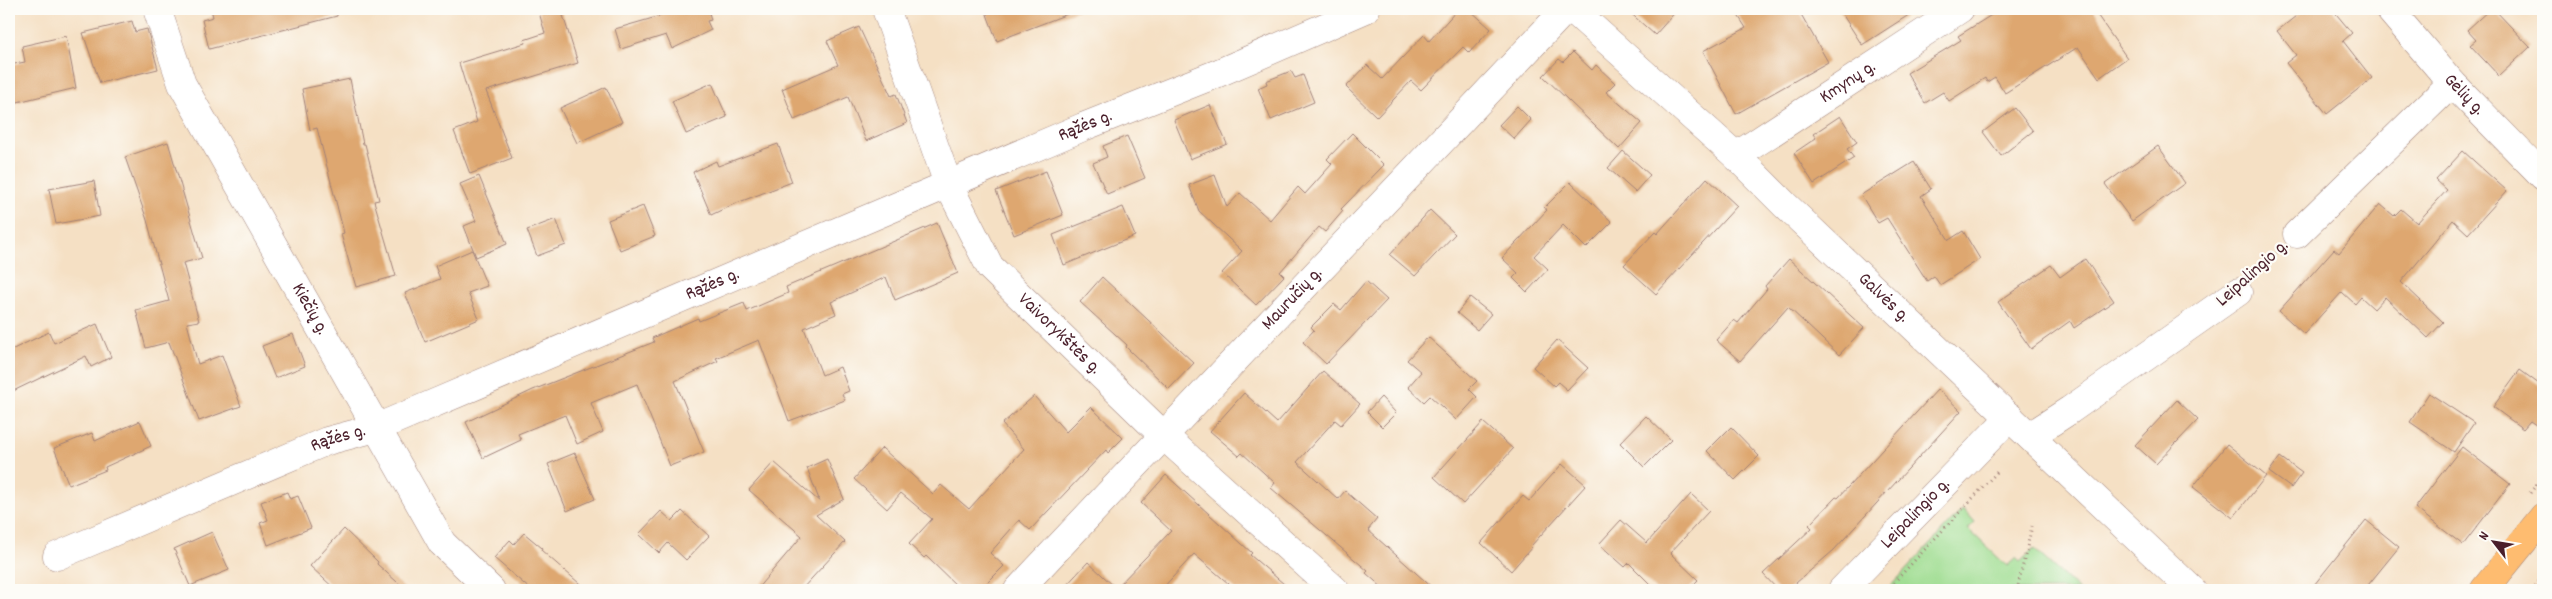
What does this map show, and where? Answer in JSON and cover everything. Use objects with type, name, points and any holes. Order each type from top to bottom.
[{"type":"main road","points":[[2484,590],[2543,517]]},
{"type":"street","name":"Kiečių g.","points":[[157,9],[182,84],[442,543],[491,590]]},
{"type":"street","name":"Vaivorykštės g.","points":[[886,9],[948,184],[990,267],[1163,435],[1335,590]]},
{"type":"street","name":"Rąžės g.","points":[[57,556],[327,441],[376,428],[948,184],[1216,74],[1366,9]]},
{"type":"street","name":"Mauručių g.","points":[[1018,590],[1566,9]]},
{"type":"street","name":"Galvės g.","points":[[1572,9],[1736,156],[1785,205],[2192,590]]},
{"type":"street","name":"Kmynų g.","points":[[1736,156],[1960,9]]},
{"type":"street","name":"Gėlių g.","points":[[2389,9],[2452,84],[2543,176]]},
{"type":"street","name":"Leipalingio g.","points":[[2297,234],[2452,84]]},
{"type":"street","name":"Leipalingio g.","points":[[2030,436],[2238,292]]},
{"type":"street","name":"Leipalingio g.","points":[[1842,590],[2010,417]]},
{"type":"path","name":"Leipalingio g.","points":[[2238,292],[2297,234]]},
{"type":"path","points":[[1887,590],[2030,436]]},
{"type":"path","points":[[2018,590],[2032,526]]},
{"type":"path","points":[[2532,590],[2543,576]]},
{"type":"path","points":[[1891,586],[1896,590]]},
{"type":"green space","points":[[1963,509],[1975,522],[1968,529],[2007,566],[2016,558],[2020,562],[2034,549],[2079,590],[1887,590]]},
{"type":"building","points":[[211,9],[337,9],[337,16],[209,49],[202,20],[213,17]]},
{"type":"building","points":[[538,9],[561,9],[578,63],[486,91],[512,158],[470,174],[454,131],[477,122],[459,63],[525,43],[524,40],[545,33]]},
{"type":"building","points":[[657,9],[708,9],[711,20],[707,21],[711,30],[672,49],[666,35],[621,49],[615,29],[660,16]]},
{"type":"building","points":[[985,9],[1078,9],[1078,10],[997,41]]},
{"type":"building","points":[[1458,9],[1469,9],[1491,29],[1469,53],[1463,47],[1421,90],[1411,81],[1377,117],[1346,87],[1367,65],[1382,79],[1424,35],[1429,41]]},
{"type":"building","points":[[1626,9],[1678,9],[1655,35]]},
{"type":"building","points":[[1734,9],[1798,9],[1828,62],[1736,114],[1703,51],[1746,28]]},
{"type":"building","points":[[1839,9],[1918,9],[1862,45]]},
{"type":"building","points":[[2001,9],[2093,9],[2127,58],[2099,78],[2078,47],[2005,93],[1995,77],[1987,82],[1985,78],[1949,101],[1943,92],[1925,103],[1907,73],[1961,40],[1958,36]]},
{"type":"building","points":[[2305,9],[2332,9],[2352,33],[2343,41],[2372,78],[2327,114],[2286,63],[2296,55],[2277,31]]},
{"type":"building","points":[[2490,9],[2494,9],[2530,47],[2499,76],[2470,45],[2476,40],[2467,30]]},
{"type":"building","points":[[132,21],[135,32],[147,29],[158,69],[100,83],[83,33]]},
{"type":"building","points":[[859,27],[891,96],[896,94],[907,123],[866,141],[848,97],[794,120],[782,89],[838,65],[827,41]]},
{"type":"building","points":[[66,36],[76,88],[9,104],[9,65],[25,62],[22,46]]},
{"type":"building","points":[[1573,52],[1592,70],[1596,65],[1615,83],[1606,92],[1642,123],[1619,149],[1543,76],[1559,59],[1563,62]]},
{"type":"building","points":[[1291,71],[1295,78],[1303,75],[1314,102],[1271,120],[1258,88],[1267,84],[1266,81]]},
{"type":"building","points":[[350,79],[363,144],[365,144],[379,200],[374,201],[396,276],[356,287],[341,234],[344,233],[317,128],[310,130],[302,89]]},
{"type":"building","points":[[712,83],[727,117],[686,134],[672,101]]},
{"type":"building","points":[[606,87],[622,122],[577,143],[560,108]]},
{"type":"building","points":[[1210,105],[1227,144],[1190,159],[1174,120]]},
{"type":"building","points":[[1517,106],[1531,120],[1514,139],[1499,125]]},
{"type":"building","points":[[2015,108],[2033,131],[2001,156],[1983,132]]},
{"type":"building","points":[[1840,116],[1857,142],[1847,149],[1854,158],[1814,184],[1794,153],[1816,138],[1813,134]]},
{"type":"building","points":[[1352,133],[1384,165],[1341,209],[1343,211],[1325,232],[1319,227],[1280,272],[1284,276],[1256,305],[1222,273],[1242,251],[1199,211],[1189,185],[1215,175],[1227,207],[1240,193],[1270,220],[1298,187],[1305,194],[1332,164],[1327,159]]},
{"type":"building","points":[[1127,136],[1145,178],[1107,194],[1093,163],[1107,157],[1103,146]]},
{"type":"building","points":[[168,142],[202,258],[183,263],[199,321],[187,323],[198,364],[222,355],[241,406],[199,421],[169,342],[146,348],[136,310],[169,301],[147,220],[125,157]]},
{"type":"building","points":[[778,144],[792,182],[734,204],[711,215],[693,172],[716,161],[718,166]]},
{"type":"building","points":[[2158,146],[2185,183],[2132,221],[2105,184]]},
{"type":"building","points":[[1623,151],[1650,175],[1635,192],[1608,168]]},
{"type":"building","points":[[2463,151],[2507,191],[2468,234],[2453,220],[2401,282],[2443,322],[2428,338],[2385,297],[2374,309],[2361,297],[2355,304],[2342,292],[2304,334],[2279,311],[2334,249],[2339,253],[2380,204],[2394,216],[2401,209],[2417,223],[2447,190],[2436,180]]},
{"type":"building","points":[[1914,162],[1931,189],[1921,196],[1949,240],[1963,231],[1980,259],[1940,285],[1934,276],[1927,281],[1887,218],[1878,223],[1861,195]]},
{"type":"building","points":[[1046,171],[1063,215],[1014,235],[996,191]]},
{"type":"building","points":[[479,176],[507,244],[476,257],[464,226],[476,221],[460,184]]},
{"type":"building","points":[[1707,178],[1737,206],[1656,294],[1624,265],[1655,232],[1657,234]]},
{"type":"building","points":[[94,181],[100,216],[56,224],[49,189]]},
{"type":"building","points":[[1570,182],[1612,222],[1586,248],[1563,225],[1534,256],[1548,269],[1527,292],[1513,278],[1518,273],[1502,258],[1547,210],[1544,208]]},
{"type":"building","points":[[643,206],[655,236],[620,250],[608,220]]},
{"type":"building","points":[[1123,207],[1135,236],[1064,265],[1053,235]]},
{"type":"building","points":[[1430,210],[1455,234],[1415,276],[1390,255]]},
{"type":"building","points":[[556,219],[566,245],[537,256],[527,230]]},
{"type":"building","points":[[937,223],[958,273],[895,300],[886,277],[831,302],[836,314],[804,328],[822,375],[840,367],[849,391],[842,394],[845,400],[789,421],[759,340],[716,358],[718,361],[675,381],[704,452],[670,466],[637,384],[591,403],[603,432],[577,444],[565,415],[518,434],[521,440],[483,458],[466,422],[533,390],[654,342],[652,338],[698,318],[699,321],[744,303],[747,311],[788,293],[786,287]]},
{"type":"building","points":[[472,250],[487,286],[468,293],[479,319],[425,342],[405,293],[440,279],[435,266]]},
{"type":"building","points":[[1789,259],[1864,328],[1839,355],[1788,307],[1740,361],[1716,340],[1734,320],[1738,323],[1767,289],[1765,286]]},
{"type":"building","points":[[2085,259],[2114,301],[2074,328],[2070,321],[2031,349],[1998,302],[2051,265],[2060,277]]},
{"type":"building","points":[[1102,277],[1194,363],[1169,389],[1126,347],[1127,345],[1080,302]]},
{"type":"building","points":[[1366,281],[1387,300],[1326,364],[1303,342],[1314,330],[1311,327],[1334,304],[1341,310]]},
{"type":"building","points":[[1470,297],[1491,314],[1477,330],[1457,313]]},
{"type":"building","points":[[97,324],[111,357],[91,367],[86,356],[9,393],[9,351],[49,332],[54,343]]},
{"type":"building","points":[[293,334],[305,366],[275,378],[262,346]]},
{"type":"building","points":[[1428,337],[1477,381],[1469,389],[1477,397],[1456,420],[1430,396],[1424,402],[1408,387],[1421,372],[1407,360]]},
{"type":"building","points":[[1557,340],[1588,368],[1567,390],[1558,382],[1554,386],[1533,367]]},
{"type":"building","points":[[2520,370],[2543,387],[2543,430],[2530,421],[2523,429],[2493,407]]},
{"type":"building","points":[[1323,371],[1360,404],[1341,425],[1335,420],[1297,462],[1338,499],[1345,491],[1377,519],[1368,530],[1435,590],[1385,590],[1366,573],[1368,571],[1271,488],[1275,483],[1242,453],[1239,456],[1210,431],[1244,393],[1277,423]]},
{"type":"building","points":[[1938,389],[1961,411],[1834,550],[1788,590],[1778,590],[1763,574],[1812,528],[1809,525],[1836,497],[1838,498]]},
{"type":"building","points":[[2429,393],[2474,423],[2454,452],[2410,422]]},
{"type":"building","points":[[1034,396],[1066,432],[1091,407],[1123,438],[1108,453],[1106,450],[1030,530],[1019,520],[990,553],[1004,566],[980,590],[961,590],[926,556],[924,558],[909,544],[932,519],[901,493],[887,509],[854,479],[882,448],[933,494],[941,485],[969,509],[1024,449],[1002,424]]},
{"type":"building","points":[[1381,397],[1396,413],[1382,427],[1367,412]]},
{"type":"building","points":[[2177,400],[2198,420],[2156,464],[2135,445]]},
{"type":"building","points":[[1646,416],[1671,440],[1644,467],[1620,443]]},
{"type":"building","points":[[140,421],[151,446],[105,467],[106,470],[69,485],[54,448],[92,433],[95,441]]},
{"type":"building","points":[[1483,422],[1513,449],[1463,504],[1434,477]]},
{"type":"building","points":[[1731,427],[1759,456],[1735,480],[1707,451]]},
{"type":"building","points":[[2227,444],[2266,476],[2233,518],[2193,487]]},
{"type":"building","points":[[2462,447],[2510,484],[2463,545],[2415,508]]},
{"type":"building","points":[[575,453],[595,499],[567,511],[548,464]]},
{"type":"building","points":[[2280,457],[2302,473],[2291,488],[2269,472]]},
{"type":"building","points":[[827,459],[844,499],[816,515],[845,542],[801,590],[756,590],[802,536],[749,490],[774,462],[820,502],[807,468]]},
{"type":"building","points":[[1562,464],[1586,485],[1511,571],[1481,543],[1523,496],[1529,501]]},
{"type":"building","points":[[1166,475],[1252,553],[1250,555],[1291,590],[1236,590],[1194,554],[1161,590],[1062,590],[1088,562],[1116,588],[1171,531],[1141,503]]},
{"type":"building","points":[[287,492],[290,499],[298,496],[311,528],[268,545],[260,523],[268,520],[261,502]]},
{"type":"building","points":[[1691,494],[1709,511],[1670,553],[1698,580],[1688,590],[1656,590],[1629,563],[1625,567],[1599,544],[1621,520],[1647,543]]},
{"type":"building","points":[[661,511],[672,521],[682,511],[709,536],[686,560],[668,543],[659,553],[639,534]]},
{"type":"building","points":[[2366,520],[2399,547],[2364,590],[2310,590]]},
{"type":"building","points":[[344,529],[378,562],[377,564],[406,590],[336,590],[310,566]]},
{"type":"building","points":[[212,532],[229,570],[190,586],[174,549]]},
{"type":"building","points":[[524,533],[587,590],[531,590],[494,558],[510,540],[514,544]]}]
